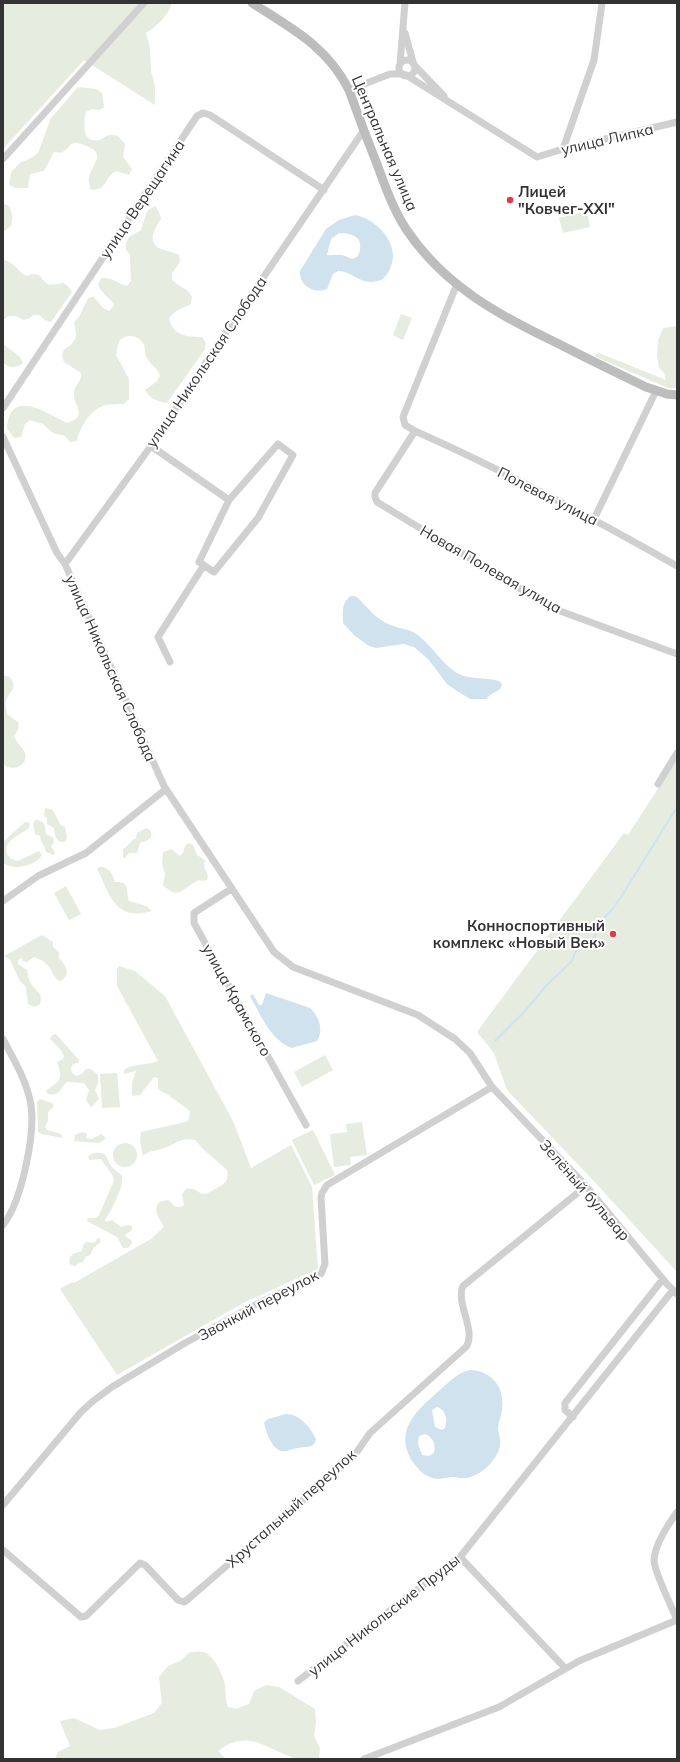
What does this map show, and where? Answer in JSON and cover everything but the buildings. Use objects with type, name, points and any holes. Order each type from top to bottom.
[{"type":"street","points":[[3,159],[144,3]]},
{"type":"street","name":"Центральная улица","points":[[252,3],[313,44],[328,58],[340,74],[348,90],[392,204],[407,230],[428,257],[457,284],[478,300],[509,320],[656,391],[677,399]]},
{"type":"street","points":[[405,3],[400,71],[404,75],[455,106]]},
{"type":"street","points":[[563,149],[594,60],[602,3]]},
{"type":"street","points":[[390,74],[404,75],[410,74],[414,71],[404,23]]},
{"type":"street","points":[[348,90],[390,74],[406,60],[413,63],[455,106]]},
{"type":"street","name":"улица Липка","points":[[455,106],[537,156],[677,122]]},
{"type":"street","name":"улица Верещагина","points":[[3,408],[197,116],[203,113],[210,114],[324,190]]},
{"type":"street","name":"улица Никольская Слобода","points":[[364,130],[228,329],[151,446],[64,564],[166,789],[274,952],[293,967],[374,997],[411,1012],[430,1022],[452,1036],[466,1049],[492,1087]]},
{"type":"street","points":[[415,432],[405,425],[403,417],[457,284]]},
{"type":"street","points":[[594,519],[656,391]]},
{"type":"street","points":[[667,394],[677,395]]},
{"type":"street","name":"Новая Полевая улица","points":[[415,432],[375,493],[377,502],[552,608],[677,654]]},
{"type":"street","name":"Полевая улица","points":[[415,432],[483,463],[594,519],[677,566]]},
{"type":"street","points":[[3,437],[64,564]]},
{"type":"street","points":[[278,444],[293,455],[258,518],[214,572],[199,562],[229,500],[278,444]]},
{"type":"street","points":[[151,446],[229,500]]},
{"type":"street","points":[[170,662],[158,637],[204,565]]},
{"type":"street","points":[[658,784],[677,753]]},
{"type":"street","points":[[3,901],[38,876],[86,852],[166,789]]},
{"type":"street","name":"улица Крамского","points":[[231,889],[194,913],[194,923],[306,1125]]},
{"type":"street","points":[[3,1039],[27,1089],[32,1115],[31,1136],[19,1194],[14,1208],[3,1225]]},
{"type":"street","name":"Зелёный бульвар","points":[[492,1087],[586,1186],[675,1292]]},
{"type":"street","name":"Звонкий переулок","points":[[3,1506],[81,1412],[93,1400],[129,1376],[257,1304],[321,1274],[325,1264],[321,1198],[322,1193],[327,1186],[492,1087]]},
{"type":"street","name":"Хрустальный переулок","points":[[3,1550],[81,1617],[86,1616],[140,1563],[146,1565],[178,1600],[184,1602],[354,1456],[370,1433],[466,1347],[469,1338],[461,1294],[463,1286],[586,1186]]},
{"type":"street","points":[[573,1417],[565,1410],[565,1403],[663,1279]]},
{"type":"street","name":"улица Никольские Пруды","points":[[298,1681],[460,1557],[675,1292]]},
{"type":"street","points":[[364,1759],[504,1705],[565,1668],[594,1654],[677,1620],[654,1559],[665,1532],[677,1512]]},
{"type":"street","points":[[460,1557],[565,1668]]},
{"type":"shaded area","points":[[6,3],[172,3],[162,20],[146,33],[150,48],[151,71],[155,86],[155,105],[84,60],[3,149],[3,6]]},
{"type":"shaded area","points":[[78,87],[96,89],[102,93],[104,107],[99,110],[92,109],[86,112],[84,122],[85,133],[87,137],[95,141],[108,135],[117,136],[121,139],[125,144],[123,157],[132,169],[129,175],[116,171],[109,176],[103,186],[91,190],[89,179],[96,160],[96,152],[84,145],[75,143],[71,144],[61,153],[54,152],[44,171],[30,174],[28,188],[15,188],[9,185],[11,172],[20,163],[38,153],[51,118]]},
{"type":"shaded area","points":[[3,203],[9,206],[12,218],[11,226],[3,232]]},
{"type":"shaded area","points":[[155,206],[161,219],[154,231],[154,243],[161,249],[179,255],[180,262],[172,273],[172,280],[185,289],[192,297],[191,304],[176,311],[171,316],[169,319],[171,325],[178,332],[186,336],[202,337],[206,343],[205,349],[167,403],[164,403],[152,398],[145,390],[156,382],[160,376],[147,358],[143,343],[135,337],[124,337],[119,342],[116,355],[129,379],[129,399],[124,404],[105,405],[95,410],[80,430],[77,441],[70,442],[65,436],[53,433],[43,424],[30,420],[25,424],[21,437],[14,438],[7,428],[10,416],[15,409],[22,406],[31,406],[40,409],[67,423],[78,417],[79,414],[74,392],[81,373],[64,362],[62,354],[63,351],[76,337],[74,322],[79,317],[88,298],[94,297],[103,308],[109,311],[114,305],[99,287],[98,284],[101,278],[111,279],[127,286],[131,281],[130,255],[126,250],[126,243],[129,237],[141,230],[147,211]]},
{"type":"shaded area","points":[[587,211],[590,227],[563,233],[559,218]]},
{"type":"shaded area","points":[[3,259],[10,262],[26,276],[33,274],[39,275],[49,285],[63,283],[68,286],[72,292],[51,322],[45,320],[39,315],[34,315],[24,320],[15,316],[9,316],[3,320]]},
{"type":"shaded area","points":[[401,314],[412,318],[403,340],[393,335]]},
{"type":"shaded area","points":[[677,326],[677,388],[668,388],[594,356],[599,353],[666,380],[664,373],[659,368],[657,355],[658,340],[663,328]]},
{"type":"shaded area","points":[[3,344],[20,357],[23,363],[13,367],[5,364],[3,362]]},
{"type":"shaded area","points":[[3,675],[10,677],[13,685],[13,688],[6,701],[6,709],[7,714],[19,723],[18,730],[14,736],[25,753],[25,760],[23,763],[14,768],[7,767],[3,763]]},
{"type":"shaded area","name":"Конноспортивный комплекс «Новый Век»","points":[[677,759],[677,1272],[590,1177],[507,1090],[494,1053],[477,1032],[624,833],[628,835]]},
{"type":"shaded area","points":[[45,808],[53,810],[60,825],[65,827],[67,838],[65,842],[57,840],[54,828],[47,824],[47,818],[44,815]]},
{"type":"shaded area","points":[[35,820],[43,822],[46,834],[53,838],[54,842],[51,847],[55,852],[54,855],[46,852],[40,836],[35,834],[33,824]]},
{"type":"shaded area","points":[[25,822],[30,824],[29,828],[14,838],[7,845],[7,854],[11,859],[18,861],[39,851],[42,855],[35,862],[24,866],[13,867],[3,863],[3,842]]},
{"type":"shaded area","points":[[146,828],[150,830],[151,838],[140,843],[137,853],[129,853],[125,858],[123,858],[123,849],[136,838],[137,833]]},
{"type":"shaded area","points":[[188,843],[193,845],[197,855],[205,860],[204,866],[208,876],[207,880],[200,880],[183,891],[174,892],[163,885],[165,874],[162,864],[163,852],[171,849],[180,856]]},
{"type":"shaded area","points":[[101,867],[109,870],[115,882],[124,883],[126,885],[129,901],[146,906],[152,911],[129,913],[115,903],[105,887],[97,868]]},
{"type":"shaded area","points":[[66,886],[81,914],[69,920],[54,893]]},
{"type":"shaded area","points":[[42,935],[53,942],[53,947],[59,952],[59,958],[66,967],[67,973],[64,979],[60,981],[56,979],[48,965],[34,957],[27,962],[23,961],[21,958],[18,960],[18,964],[27,970],[30,982],[40,994],[40,1004],[34,1007],[28,1004],[26,987],[20,981],[10,960],[4,956]]},
{"type":"shaded area","points":[[119,966],[135,971],[165,996],[234,1123],[251,1168],[291,1145],[312,1187],[318,1269],[243,1303],[117,1375],[60,1289],[72,1282],[74,1283],[151,1239],[164,1227],[156,1212],[159,1202],[168,1200],[176,1207],[181,1207],[184,1205],[182,1194],[186,1189],[194,1189],[204,1194],[207,1193],[225,1183],[228,1174],[227,1170],[195,1140],[185,1139],[143,1156],[140,1140],[141,1132],[186,1122],[189,1119],[190,1111],[167,1094],[160,1091],[158,1088],[158,1078],[154,1077],[140,1095],[132,1096],[132,1083],[136,1071],[124,1074],[124,1070],[132,1066],[149,1064],[158,1061],[117,986],[117,969]]},
{"type":"shaded area","points":[[56,1034],[79,1060],[79,1063],[74,1064],[71,1068],[74,1075],[77,1076],[82,1074],[86,1069],[91,1069],[98,1075],[98,1083],[95,1090],[99,1099],[92,1107],[86,1100],[89,1090],[84,1083],[67,1082],[55,1094],[52,1095],[46,1092],[60,1079],[57,1062],[63,1059],[64,1056],[61,1050],[50,1039],[52,1035]]},
{"type":"shaded area","points":[[325,1055],[333,1070],[302,1087],[294,1072]]},
{"type":"shaded area","points":[[117,1073],[120,1107],[102,1108],[100,1074]]},
{"type":"shaded area","points":[[40,1099],[52,1103],[54,1106],[48,1112],[48,1121],[45,1127],[47,1130],[61,1134],[63,1138],[38,1132],[37,1102]]},
{"type":"shaded area","points":[[362,1122],[367,1155],[350,1157],[351,1165],[334,1167],[330,1134],[347,1132],[349,1147],[346,1124]]},
{"type":"shaded area","points":[[313,1130],[335,1175],[314,1185],[292,1140]]},
{"type":"shaded area","points":[[83,1132],[87,1134],[86,1138],[92,1139],[101,1134],[105,1137],[105,1139],[99,1143],[74,1141],[75,1135]]},
{"type":"shaded area","points":[[125,1143],[133,1147],[137,1155],[133,1163],[125,1167],[117,1163],[113,1155],[117,1147]]},
{"type":"shaded area","points":[[94,1153],[103,1153],[113,1168],[122,1176],[121,1186],[114,1205],[105,1220],[106,1222],[112,1220],[121,1227],[128,1225],[132,1226],[132,1230],[125,1235],[131,1240],[132,1243],[128,1248],[123,1248],[117,1237],[87,1221],[88,1218],[96,1218],[99,1215],[114,1181],[113,1176],[101,1159],[89,1160],[88,1156]]},
{"type":"shaded area","points":[[98,1238],[101,1242],[94,1247],[90,1255],[85,1257],[84,1261],[74,1266],[70,1264],[69,1261],[71,1256],[82,1251],[86,1242],[94,1243]]},
{"type":"shaded area","points":[[190,1652],[206,1653],[216,1663],[221,1672],[225,1685],[228,1707],[236,1709],[249,1704],[254,1691],[266,1685],[279,1687],[315,1709],[316,1722],[314,1736],[320,1748],[319,1759],[299,1760],[258,1743],[239,1741],[229,1744],[218,1751],[226,1759],[55,1759],[58,1752],[70,1746],[60,1721],[74,1718],[100,1730],[114,1728],[154,1713],[162,1703],[159,1677],[168,1666],[180,1661]]},
{"type":"water","points":[[355,215],[363,217],[371,221],[384,233],[392,249],[393,257],[388,273],[383,279],[375,282],[369,282],[338,271],[333,274],[327,289],[317,290],[308,288],[302,281],[300,271],[326,229],[339,220]],"holes":[[[339,233],[354,236],[359,241],[360,250],[358,256],[353,259],[342,255],[327,255],[331,239]]]},
{"type":"water","points":[[351,596],[358,598],[384,622],[415,633],[457,673],[472,678],[499,681],[502,684],[500,689],[487,699],[470,699],[447,684],[428,659],[414,647],[404,644],[376,648],[369,646],[354,635],[343,623],[344,605]]},
{"type":"water","points":[[266,993],[310,1008],[320,1023],[320,1032],[317,1041],[292,1048],[278,1039],[262,1019],[250,996],[253,994],[259,1005],[262,1005]]},
{"type":"water","points":[[470,1370],[478,1371],[491,1377],[496,1382],[502,1395],[502,1411],[498,1427],[500,1438],[499,1450],[493,1461],[488,1466],[472,1477],[439,1479],[427,1476],[412,1461],[407,1450],[405,1440],[407,1430],[416,1413],[424,1405],[454,1378],[461,1373]],"holes":[[[437,1407],[443,1410],[446,1416],[445,1428],[442,1430],[435,1427],[432,1410]],[[425,1434],[432,1439],[434,1444],[434,1453],[429,1456],[422,1455],[418,1444],[419,1436]]]},
{"type":"water","points":[[286,1414],[296,1416],[308,1426],[316,1439],[312,1446],[285,1451],[277,1449],[272,1444],[264,1423],[268,1419]]},
{"type":"waterway","points":[[495,1041],[523,1013],[547,985],[572,961],[575,953],[585,941],[595,937],[597,925],[611,911],[621,897],[677,807]]},
{"type":"place","name":"Лицей \"Ковчег-XXI\"","points":[[510,200]]},
{"type":"place","name":"Конноспортивный комплекс «Новый Век»","points":[[613,934]]}]
